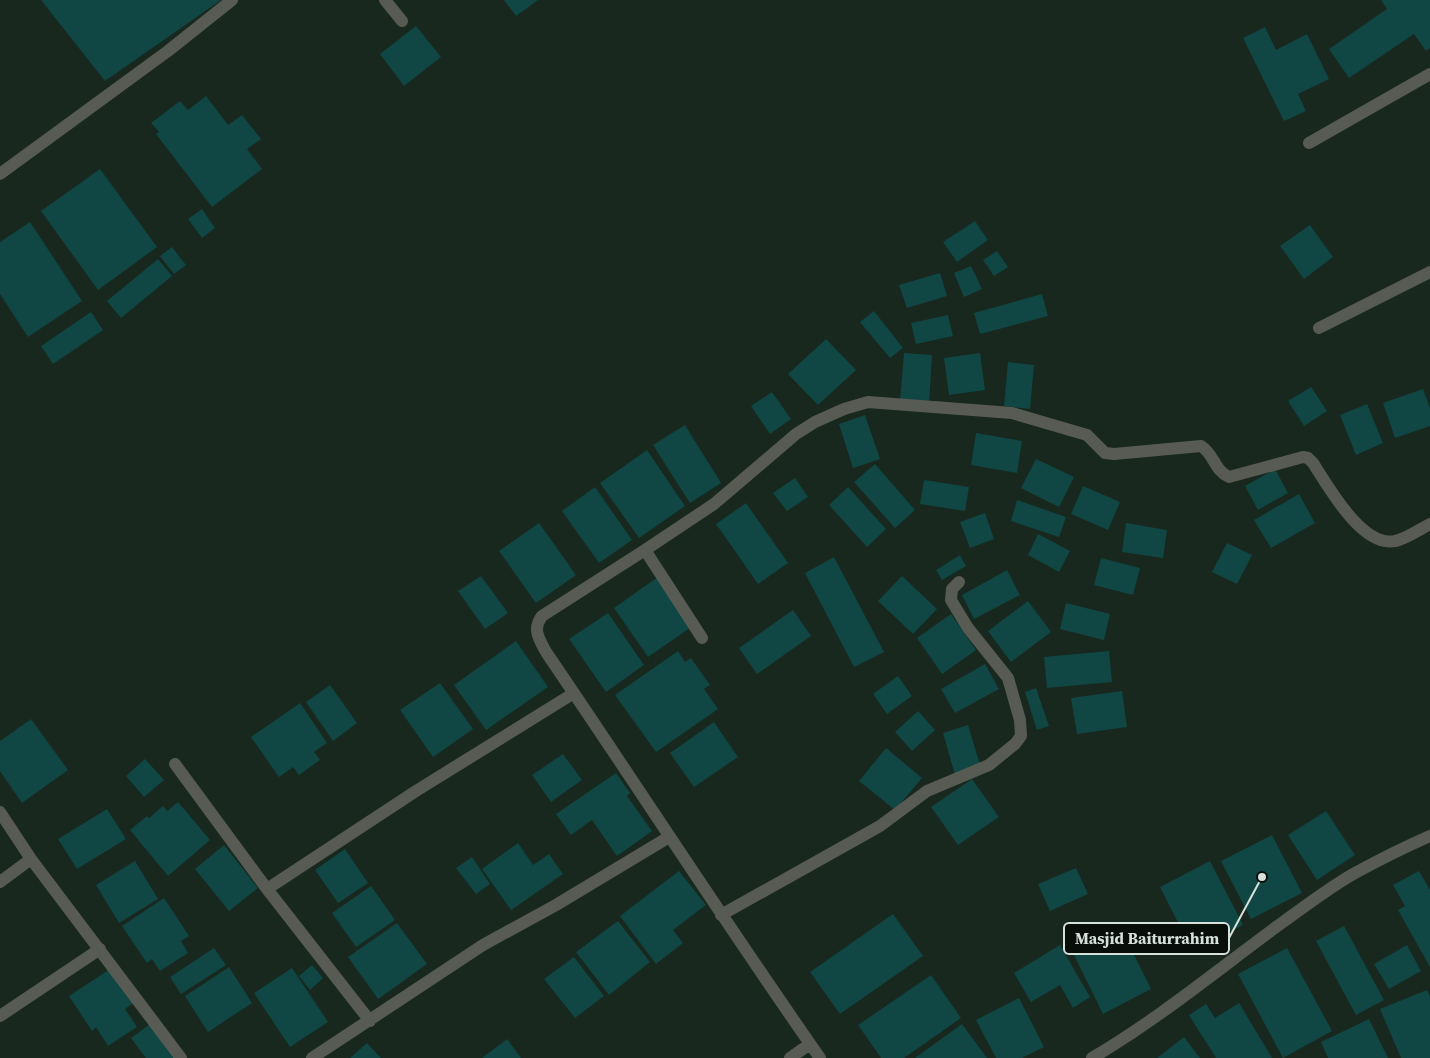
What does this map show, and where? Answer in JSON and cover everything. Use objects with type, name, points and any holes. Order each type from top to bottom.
[{"type":"street","points":[[0,174],[168,51],[232,0]]},
{"type":"street","points":[[385,0],[402,21]]},
{"type":"street","points":[[1309,143],[1430,74]]},
{"type":"street","points":[[1319,328],[1430,272]]},
{"type":"street","points":[[820,1058],[721,915],[546,652],[537,636],[537,623],[542,616],[714,504],[796,434],[814,422],[844,409],[868,402],[1012,413],[1087,435],[1105,453],[1114,454],[1201,446],[1213,456],[1215,467],[1229,477],[1302,457],[1308,458],[1355,522],[1374,536],[1386,541],[1396,541],[1430,524]]},
{"type":"street","points":[[645,550],[702,638]]},
{"type":"street","points":[[721,915],[880,826],[928,790],[989,765],[1015,744],[1021,736],[1020,720],[1008,678],[968,628],[951,600],[952,589],[959,582]]},
{"type":"street","points":[[266,889],[416,791],[574,693]]},
{"type":"street","points":[[175,764],[266,889],[370,1021]]},
{"type":"street","points":[[0,812],[31,859],[181,1058]]},
{"type":"street","points":[[1092,1058],[1126,1038],[1182,999],[1252,944],[1340,883],[1430,836]]},
{"type":"street","points":[[312,1058],[483,945],[580,891],[669,837]]},
{"type":"street","points":[[0,882],[31,859]]},
{"type":"street","points":[[0,1016],[100,950]]},
{"type":"street","points":[[790,1058],[810,1044]]},
{"type":"building","points":[[41,0],[221,0],[105,81]]},
{"type":"building","points":[[504,0],[538,0],[516,16]]},
{"type":"building","points":[[1381,0],[1430,0],[1430,48],[1426,51],[1414,34],[1349,78],[1329,49],[1387,9]]},
{"type":"building","points":[[416,26],[441,57],[404,86],[380,54]]},
{"type":"building","points":[[1265,27],[1276,50],[1307,34],[1329,79],[1298,94],[1306,111],[1284,121],[1243,38]]},
{"type":"building","points":[[206,96],[228,125],[242,115],[261,139],[247,149],[262,169],[212,207],[156,134],[159,132],[151,123],[180,101],[188,110]]},
{"type":"building","points":[[100,169],[157,247],[98,290],[41,211]]},
{"type":"building","points":[[202,209],[215,228],[202,238],[188,219]]},
{"type":"building","points":[[975,221],[988,240],[957,262],[943,242]]},
{"type":"building","points":[[30,222],[82,301],[28,337],[0,294],[0,242]]},
{"type":"building","points":[[1310,225],[1333,257],[1304,279],[1280,246]]},
{"type":"building","points":[[172,247],[186,265],[174,274],[160,256]]},
{"type":"building","points":[[997,251],[1008,267],[994,276],[983,260]]},
{"type":"building","points":[[158,259],[172,276],[121,318],[107,301]]},
{"type":"building","points":[[971,266],[982,289],[964,297],[954,273]]},
{"type":"building","points":[[940,273],[947,296],[907,308],[899,285]]},
{"type":"building","points":[[1042,294],[1048,316],[980,334],[974,313]]},
{"type":"building","points":[[874,311],[903,348],[890,358],[860,322]]},
{"type":"building","points":[[91,312],[103,330],[53,364],[41,346]]},
{"type":"building","points":[[948,315],[953,336],[916,344],[911,323]]},
{"type":"building","points":[[826,339],[856,370],[818,405],[788,374]]},
{"type":"building","points":[[904,353],[932,355],[929,404],[900,402]]},
{"type":"building","points":[[980,353],[985,390],[949,395],[944,358]]},
{"type":"building","points":[[1008,362],[1034,365],[1030,409],[1004,406]]},
{"type":"building","points":[[1311,387],[1327,411],[1304,426],[1288,401]]},
{"type":"building","points":[[1423,389],[1430,408],[1430,426],[1395,438],[1383,403]]},
{"type":"building","points":[[772,392],[791,419],[770,434],[751,406]]},
{"type":"building","points":[[1367,404],[1383,443],[1356,455],[1340,415]]},
{"type":"building","points":[[865,415],[880,459],[853,468],[839,424]]},
{"type":"building","points":[[685,425],[721,483],[690,503],[653,445]]},
{"type":"building","points":[[976,433],[1022,441],[1017,473],[971,465]]},
{"type":"building","points":[[647,450],[685,506],[639,538],[600,483]]},
{"type":"building","points":[[1036,459],[1074,477],[1059,507],[1021,488]]},
{"type":"building","points":[[875,464],[915,510],[895,528],[854,482]]},
{"type":"building","points":[[1275,469],[1288,493],[1258,510],[1245,486]]},
{"type":"building","points":[[795,478],[808,497],[787,511],[773,493]]},
{"type":"building","points":[[924,480],[969,487],[965,511],[920,504]]},
{"type":"building","points":[[1083,486],[1120,502],[1108,530],[1071,514]]},
{"type":"building","points":[[595,487],[632,540],[599,563],[562,511]]},
{"type":"building","points":[[848,487],[886,529],[867,547],[829,505]]},
{"type":"building","points":[[1299,494],[1315,523],[1271,548],[1254,520]]},
{"type":"building","points":[[1017,500],[1066,517],[1059,537],[1011,521]]},
{"type":"building","points":[[746,503],[788,563],[758,584],[716,524]]},
{"type":"building","points":[[985,513],[994,539],[970,548],[960,522]]},
{"type":"building","points":[[539,523],[576,575],[536,603],[499,551]]},
{"type":"building","points":[[1126,523],[1167,530],[1163,558],[1122,552]]},
{"type":"building","points":[[1038,534],[1070,551],[1059,572],[1028,555]]},
{"type":"building","points":[[1227,543],[1252,555],[1237,584],[1212,572]]},
{"type":"building","points":[[960,555],[966,566],[942,580],[936,570]]},
{"type":"building","points":[[834,557],[884,652],[854,667],[805,573]]},
{"type":"building","points":[[1101,558],[1140,568],[1133,595],[1094,585]]},
{"type":"building","points":[[1007,570],[1020,595],[974,619],[962,595]]},
{"type":"building","points":[[481,576],[508,613],[485,629],[458,591]]},
{"type":"building","points":[[902,576],[937,609],[913,634],[878,601]]},
{"type":"building","points":[[658,577],[693,626],[648,657],[614,608]]},
{"type":"building","points":[[1028,601],[1051,632],[1011,662],[988,631]]},
{"type":"building","points":[[1066,603],[1110,614],[1104,640],[1060,629]]},
{"type":"building","points":[[793,610],[811,636],[757,674],[739,648]]},
{"type":"building","points":[[608,613],[644,665],[606,692],[569,639]]},
{"type":"building","points":[[951,614],[976,650],[942,674],[917,638]]},
{"type":"building","points":[[516,641],[548,687],[486,730],[454,685]]},
{"type":"building","points":[[678,651],[685,662],[691,658],[710,685],[704,689],[718,709],[656,752],[615,695]]},
{"type":"building","points":[[1109,651],[1112,682],[1047,688],[1044,657]]},
{"type":"building","points":[[985,664],[999,689],[955,713],[941,689]]},
{"type":"building","points":[[898,676],[912,696],[887,714],[873,694]]},
{"type":"building","points":[[440,683],[473,729],[433,757],[400,710]]},
{"type":"building","points":[[330,685],[357,723],[333,741],[306,702]]},
{"type":"building","points":[[1036,688],[1049,726],[1037,730],[1025,692]]},
{"type":"building","points":[[1122,691],[1127,727],[1077,734],[1071,698]]},
{"type":"building","points":[[300,703],[327,743],[314,752],[320,760],[299,775],[293,767],[279,777],[251,737]]},
{"type":"building","points":[[918,711],[935,730],[912,751],[895,732]]},
{"type":"building","points":[[31,719],[68,770],[22,803],[0,771],[0,741]]},
{"type":"building","points":[[714,722],[738,757],[694,787],[670,753]]},
{"type":"building","points":[[968,725],[981,768],[955,775],[943,733]]},
{"type":"building","points":[[886,748],[922,778],[895,810],[859,781]]},
{"type":"building","points":[[563,754],[582,780],[551,802],[532,775]]},
{"type":"building","points":[[145,759],[164,780],[144,797],[126,776]]},
{"type":"building","points":[[616,773],[630,793],[627,796],[652,831],[617,856],[592,820],[571,835],[556,814]]},
{"type":"building","points":[[972,779],[999,817],[958,845],[931,807]]},
{"type":"building","points":[[178,802],[210,840],[168,876],[130,830],[163,806],[167,811]]},
{"type":"building","points":[[107,809],[126,839],[77,869],[58,839]]},
{"type":"building","points":[[1326,811],[1355,855],[1317,880],[1288,835]]},
{"type":"building","points":[[1272,835],[1302,893],[1251,919],[1221,861]]},
{"type":"building","points":[[518,843],[533,865],[549,854],[563,874],[511,910],[482,869]]},
{"type":"building","points":[[224,845],[258,888],[229,911],[195,869]]},
{"type":"building","points":[[345,849],[368,883],[338,903],[315,870]]},
{"type":"building","points":[[472,857],[490,884],[476,894],[456,868]]},
{"type":"building","points":[[135,861],[158,899],[119,923],[96,885]]},
{"type":"building","points":[[1210,861],[1243,925],[1192,950],[1160,887]]},
{"type":"building","points":[[1076,868],[1088,894],[1050,911],[1038,884]]},
{"type":"building","points":[[679,871],[706,905],[673,930],[683,943],[656,964],[620,916]]},
{"type":"building","points":[[1419,871],[1430,890],[1430,967],[1398,910],[1405,906],[1393,885]]},
{"type":"building","points":[[371,886],[395,920],[356,947],[332,913]]},
{"type":"building","points":[[164,898],[189,936],[181,941],[188,953],[160,971],[152,959],[147,963],[122,926]]},
{"type":"building","points":[[893,914],[923,956],[840,1014],[810,972]]},
{"type":"building","points":[[618,921],[650,962],[609,995],[576,952]]},
{"type":"building","points":[[397,923],[427,964],[378,999],[348,957]]},
{"type":"building","points":[[1119,925],[1151,989],[1103,1014],[1071,949]]},
{"type":"building","points":[[1344,926],[1384,1000],[1356,1015],[1316,941]]},
{"type":"building","points":[[1060,945],[1090,997],[1073,1008],[1060,985],[1031,1002],[1014,973]]},
{"type":"building","points":[[1407,945],[1421,971],[1389,989],[1374,964]]},
{"type":"building","points":[[214,948],[226,965],[181,994],[170,977]]},
{"type":"building","points":[[1287,948],[1332,1031],[1283,1058],[1238,974]]},
{"type":"building","points":[[574,957],[604,996],[575,1018],[544,979]]},
{"type":"building","points":[[312,965],[323,978],[310,990],[299,976]]},
{"type":"building","points":[[229,967],[252,1003],[208,1032],[185,996]]},
{"type":"building","points":[[292,968],[328,1022],[290,1047],[254,993]]},
{"type":"building","points":[[110,969],[133,1003],[125,1009],[137,1027],[108,1046],[96,1027],[92,1031],[69,996]]},
{"type":"building","points":[[931,975],[961,1018],[904,1058],[881,1058],[858,1025]]},
{"type":"building","points":[[1427,990],[1430,997],[1430,1058],[1401,1058],[1380,1009]]},
{"type":"building","points":[[1019,998],[1044,1047],[1022,1058],[996,1058],[976,1020]]},
{"type":"building","points":[[1239,1003],[1272,1058],[1216,1058],[1189,1015],[1206,1004],[1215,1018]]},
{"type":"building","points":[[1369,1019],[1388,1058],[1328,1058],[1321,1042]]},
{"type":"building","points":[[150,1024],[176,1058],[146,1058],[131,1038]]},
{"type":"building","points":[[962,1024],[987,1058],[915,1058]]},
{"type":"building","points":[[1184,1037],[1200,1058],[1157,1058]]},
{"type":"building","points":[[507,1039],[521,1058],[482,1058]]},
{"type":"building","points":[[367,1043],[381,1058],[350,1058]]},
{"type":"place","name":"Masjid Baiturrahim","points":[[1262,877]]}]
